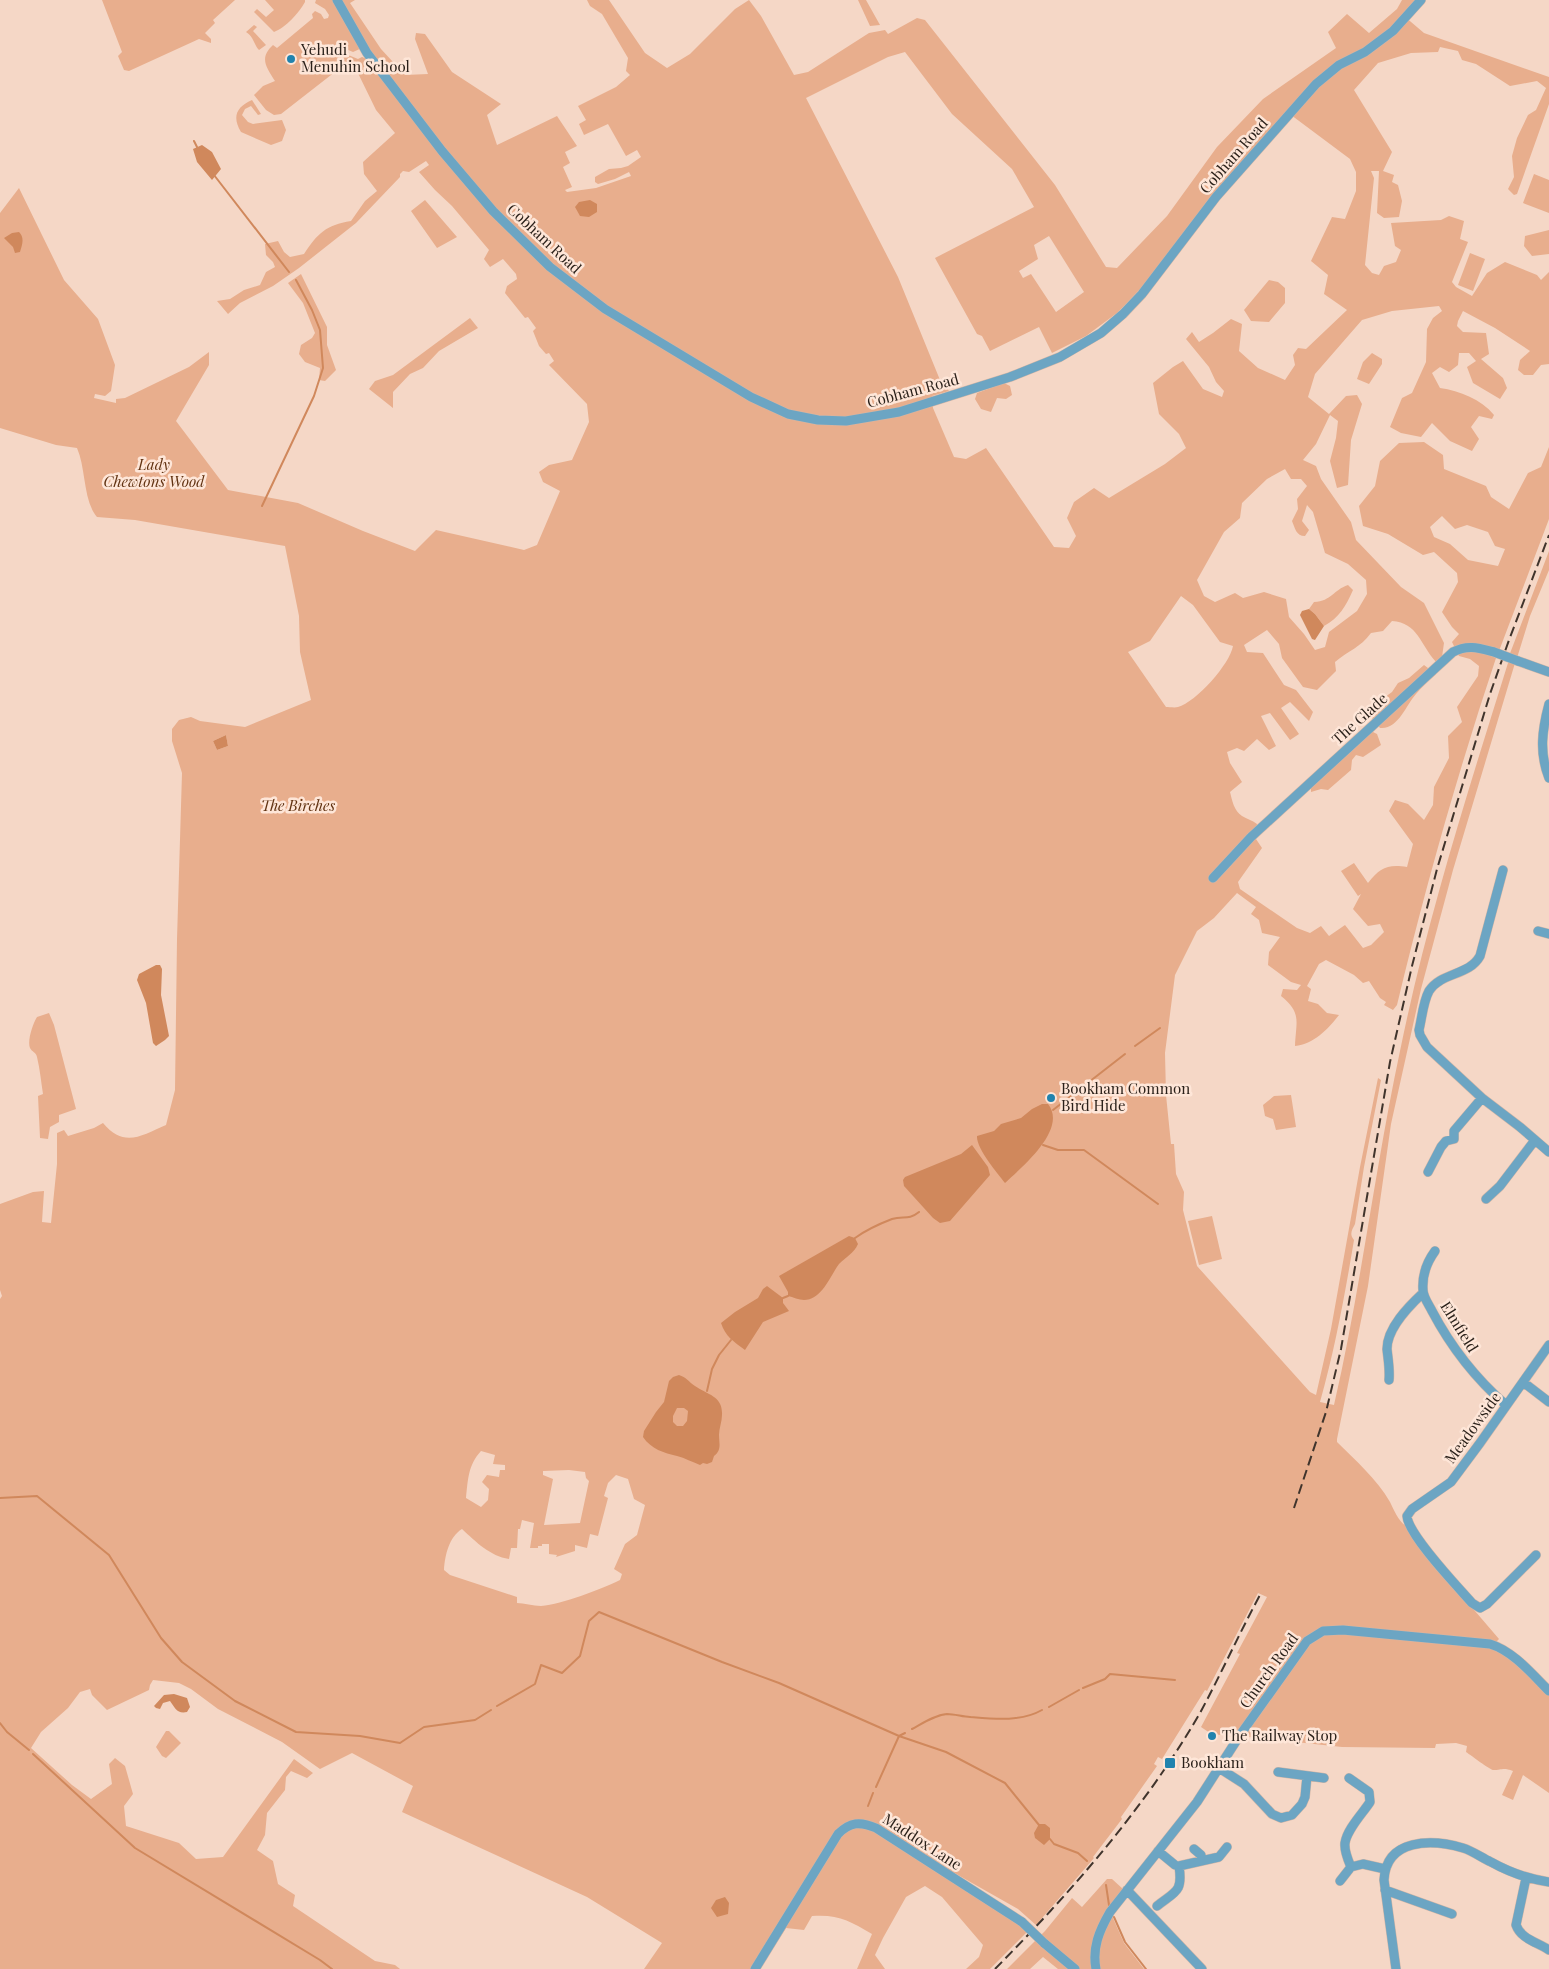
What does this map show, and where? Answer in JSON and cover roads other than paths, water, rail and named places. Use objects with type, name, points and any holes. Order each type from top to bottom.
[{"type":"street","name":"Cobham Road","points":[[337,0],[367,53],[442,151],[493,211],[550,267],[605,309],[751,397],[788,414],[818,420],[846,421],[899,412],[1008,378],[1060,357],[1101,333],[1142,294],[1216,196],[1316,84],[1339,65],[1365,52],[1394,31],[1421,0]]},
{"type":"street","name":"The Glade","points":[[1213,878],[1251,837],[1453,652],[1461,647],[1473,646],[1549,672]]},
{"type":"street","points":[[1549,704],[1542,740],[1543,760],[1549,778]]},
{"type":"street","points":[[1503,870],[1480,956],[1472,967],[1441,980],[1430,990],[1419,1030],[1427,1047],[1482,1098],[1549,1152]]},
{"type":"street","points":[[1538,931],[1549,934]]},
{"type":"street","points":[[1428,1172],[1446,1141],[1454,1139],[1454,1131],[1482,1098]]},
{"type":"street","points":[[1486,1199],[1500,1186],[1535,1140]]},
{"type":"street","name":"Elmfield","points":[[1435,1251],[1427,1266],[1422,1293],[1443,1332],[1461,1358],[1489,1390],[1506,1405]]},
{"type":"street","points":[[1389,1380],[1387,1348],[1389,1339],[1398,1322],[1422,1293]]},
{"type":"street","name":"Meadowside","points":[[1536,1555],[1487,1604],[1480,1608],[1472,1603],[1435,1560],[1412,1529],[1407,1516],[1412,1510],[1451,1482],[1549,1345]]},
{"type":"street","points":[[1523,1382],[1549,1402]]},
{"type":"street","name":"Church Road","points":[[1096,1969],[1094,1948],[1110,1912],[1197,1802],[1240,1735],[1307,1641],[1316,1634],[1330,1630],[1490,1644],[1500,1647],[1512,1656],[1549,1691]]},
{"type":"street","points":[[1220,1768],[1244,1784],[1272,1814],[1281,1818],[1292,1816],[1302,1804],[1305,1797],[1307,1776]]},
{"type":"street","points":[[1278,1772],[1324,1778]]},
{"type":"street","points":[[1349,1778],[1369,1792],[1370,1802],[1349,1833],[1345,1843],[1346,1854],[1351,1867]]},
{"type":"street","name":"Maddox Lane","points":[[755,1969],[838,1834],[844,1828],[859,1822],[876,1828],[1022,1922],[1075,1969]]},
{"type":"street","points":[[1396,1969],[1385,1890],[1385,1869],[1402,1848],[1428,1843],[1465,1849],[1526,1878],[1549,1882]]},
{"type":"street","points":[[1158,1851],[1175,1865],[1179,1866],[1219,1858],[1228,1847]]},
{"type":"street","points":[[1194,1849],[1201,1855],[1201,1861]]},
{"type":"street","points":[[1340,1881],[1351,1867],[1363,1864],[1385,1869]]},
{"type":"street","points":[[1157,1906],[1180,1888],[1179,1866]]},
{"type":"street","points":[[1526,1878],[1516,1925],[1518,1931],[1525,1938],[1549,1950]]},
{"type":"street","points":[[1127,1890],[1202,1969]]},
{"type":"street","points":[[1385,1890],[1452,1914]]},
{"type":"waterway","points":[[194,141],[197,147]]},
{"type":"waterway","points":[[214,175],[289,272]]},
{"type":"waterway","points":[[262,506],[314,396],[323,368],[320,330],[296,280]]},
{"type":"waterway","points":[[1135,1046],[1160,1028]]},
{"type":"waterway","points":[[1053,1110],[1125,1054]]},
{"type":"waterway","points":[[1043,1145],[1058,1150],[1084,1150],[1158,1204]]},
{"type":"waterway","points":[[855,1238],[887,1221],[909,1217],[919,1212]]},
{"type":"waterway","points":[[783,1298],[788,1296]]},
{"type":"waterway","points":[[707,1391],[712,1369],[719,1355],[731,1340]]},
{"type":"waterway","points":[[0,1498],[37,1496],[109,1555],[161,1638],[182,1662],[235,1701],[296,1732],[360,1736],[400,1743],[424,1727],[475,1720],[491,1710]]},
{"type":"waterway","points":[[497,1706],[535,1684],[541,1665],[562,1673],[580,1656],[589,1621],[599,1612],[779,1683],[899,1736],[946,1752],[1005,1783],[1039,1825]]},
{"type":"waterway","points":[[1083,1688],[1105,1679],[1110,1674],[1175,1680]]},
{"type":"waterway","points":[[1049,1707],[1079,1690]]},
{"type":"waterway","points":[[912,1729],[947,1714],[1007,1719],[1034,1714],[1042,1710]]},
{"type":"waterway","points":[[0,1723],[7,1732],[29,1750]]},
{"type":"waterway","points":[[876,1787],[899,1736],[905,1733]]},
{"type":"waterway","points":[[33,1754],[135,1848],[332,1969]]},
{"type":"waterway","points":[[868,1806],[873,1793]]},
{"type":"waterway","points":[[1050,1839],[1054,1844],[1078,1853],[1087,1861]]},
{"type":"waterway","points":[[1106,1885],[1109,1905]]},
{"type":"waterway","points":[[1114,1917],[1125,1942],[1146,1969]]},
{"type":"railway","points":[[1294,1508],[1326,1412],[1341,1349],[1390,1062],[1437,869],[1490,694],[1549,535]]},
{"type":"railway","points":[[995,1969],[1079,1879],[1156,1782],[1200,1713],[1260,1595]]},
{"type":"place","name":"Yehudi Menuhin School","points":[[291,59]]},
{"type":"place","name":"Bookham Common Bird Hide","points":[[1051,1098]]},
{"type":"place","name":"The Railway Stop","points":[[1212,1736]]},
{"type":"place","name":"Bookham","points":[[1170,1763]]},
{"type":"park label","name":"Lady Chewtons Wood","points":[[154,474]]},
{"type":"park label","name":"The Birches","points":[[298,806]]}]
